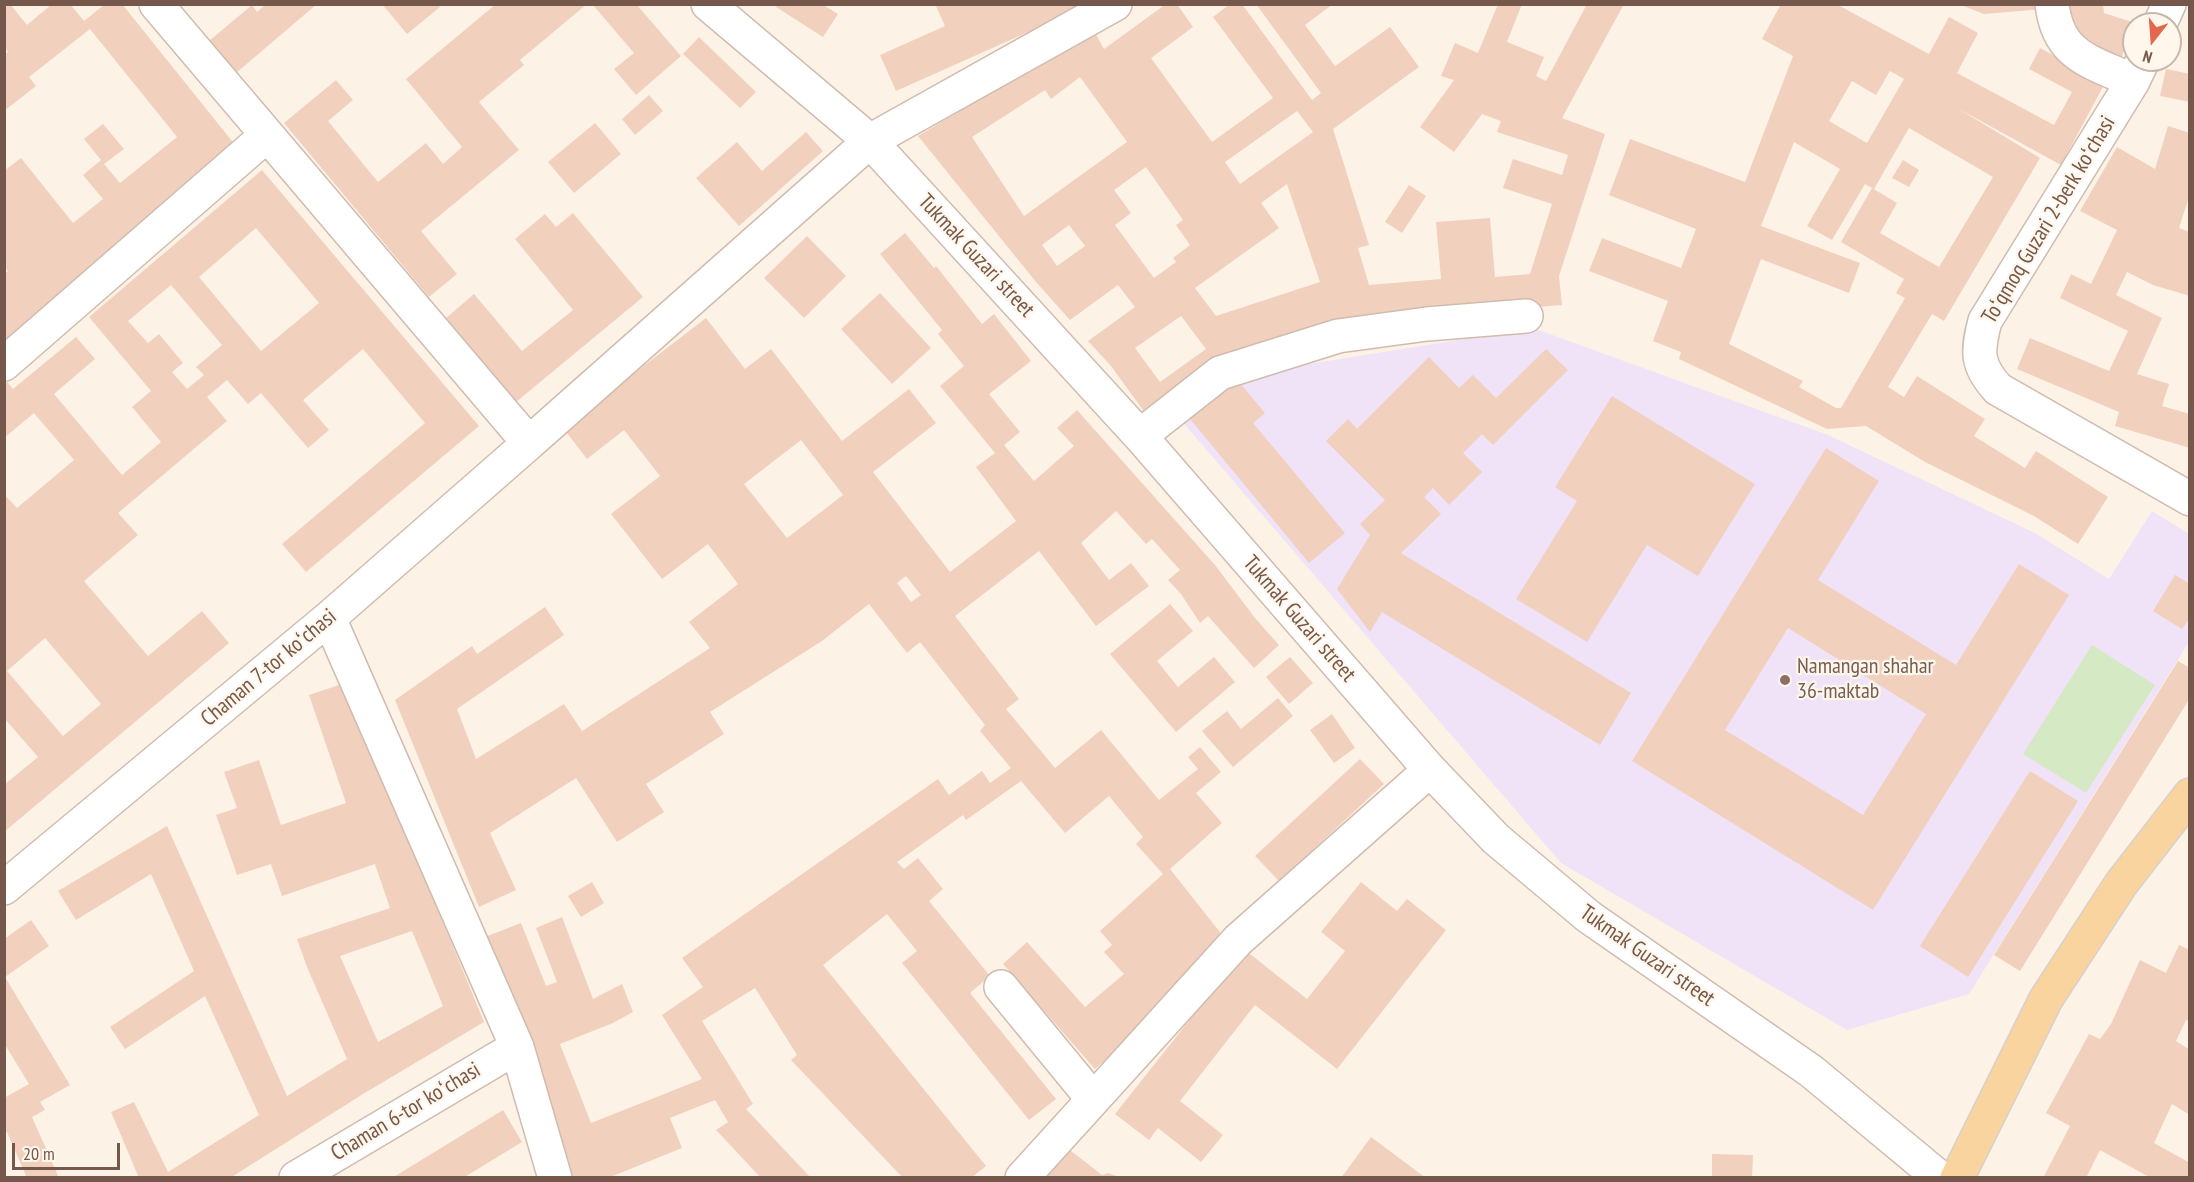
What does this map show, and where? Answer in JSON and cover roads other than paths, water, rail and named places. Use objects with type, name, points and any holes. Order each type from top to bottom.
[{"type":"main road","points":[[1957,1178],[2046,999],[2121,884],[2190,795]]},
{"type":"street","points":[[156,4],[529,444]]},
{"type":"street","name":"Tukmak Guzari street","points":[[708,4],[870,141],[1140,436],[1430,770],[1496,839],[1589,916],[1811,1071],[1940,1178]]},
{"type":"street","name":"Chaman 7-tor koʻchasi","points":[[4,888],[329,618],[870,141],[1114,4]]},
{"type":"street","name":"Toʻqmoq Guzari 2-berk koʻchasi","points":[[2052,4],[2054,22],[2060,37],[2070,49],[2122,66]]},
{"type":"street","name":"Toʻqmoq Guzari 2-berk koʻchasi","points":[[2137,72],[1985,321],[1978,345],[1982,368],[1998,389],[2190,499]]},
{"type":"street","points":[[4,364],[267,135]]},
{"type":"street","points":[[1140,436],[1220,373],[1338,336],[1427,324],[1526,316]]},
{"type":"street","points":[[329,618],[517,1047],[555,1178]]},
{"type":"street","points":[[1022,1178],[1238,940],[1430,770]]},
{"type":"street","points":[[1001,987],[1093,1099]]},
{"type":"street","name":"Chaman 6-tor koʻchasi","points":[[306,1175],[517,1047]]},
{"type":"place","name":"Namangan shahar 36-maktab","points":[[1785,680]]}]
